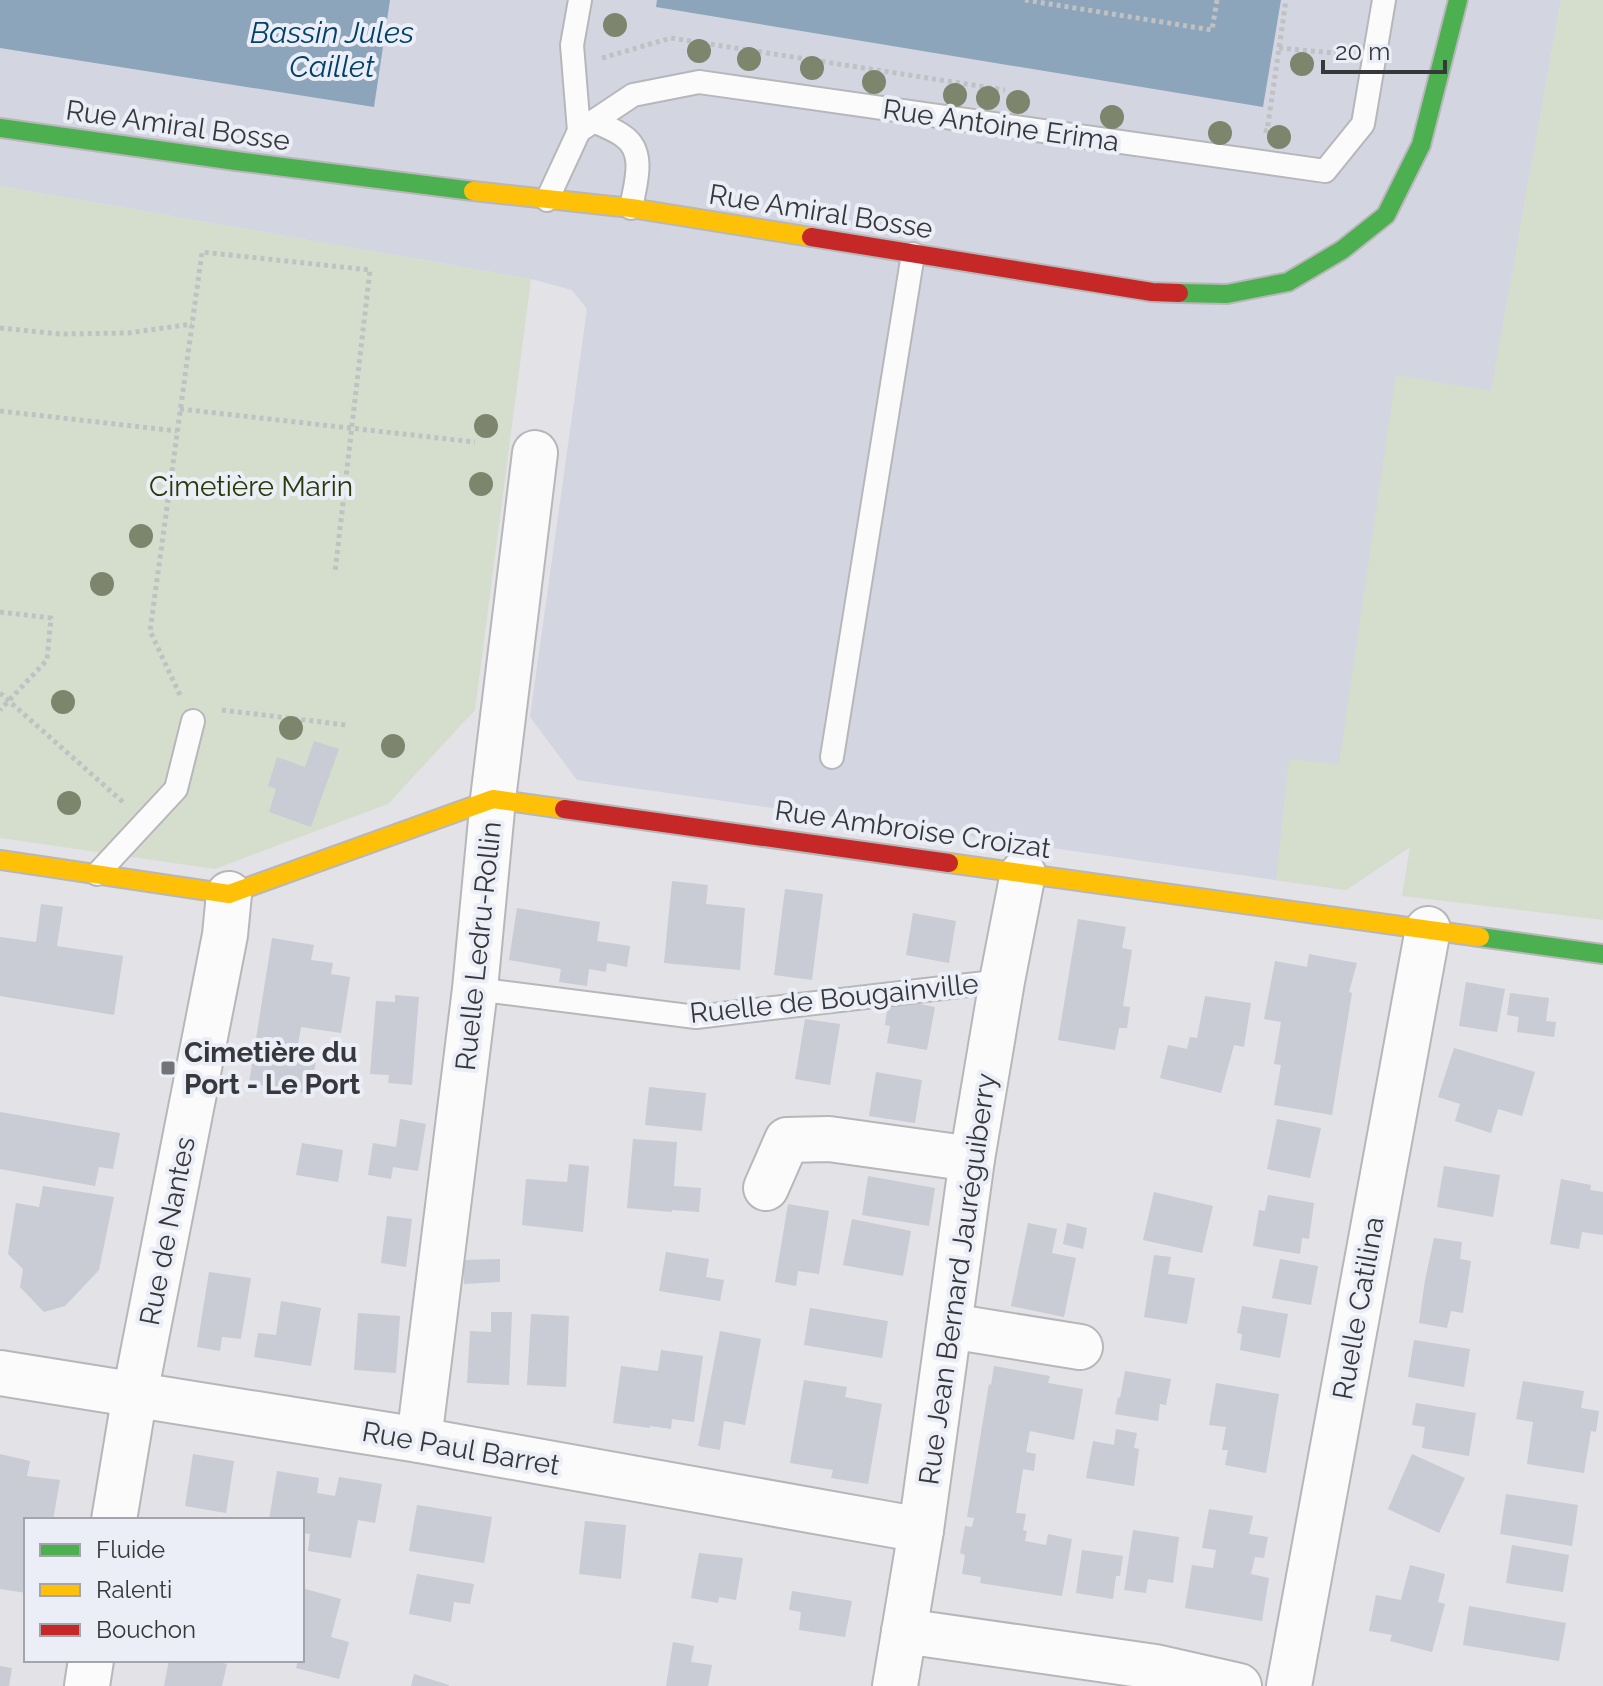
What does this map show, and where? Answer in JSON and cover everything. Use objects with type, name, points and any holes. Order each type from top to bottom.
[{"type":"main road","name":"Rue Amiral Bosse","points":[[0,128],[301,170],[631,208],[1152,292],[1227,294],[1288,282],[1342,250],[1386,215],[1421,145],[1458,0]]},
{"type":"main road","name":"Rue Ambroise Croizat","points":[[229,894],[493,799],[1603,954]]},
{"type":"main road","points":[[0,860],[229,894]]},
{"type":"street","name":"Ruelle Ledru-Rollin","points":[[419,1440],[475,989],[493,799],[535,453]]},
{"type":"street","name":"Rue Jean Bernard Jauréguiberry","points":[[895,1686],[921,1530],[972,1159],[1023,873]]},
{"type":"street","name":"Rue de Nantes","points":[[114,1518],[135,1394],[225,935],[229,894]]},
{"type":"street","name":"Ruelle Catilina","points":[[1289,1686],[1428,929]]},
{"type":"street","points":[[766,1188],[787,1140],[829,1139],[972,1159]]},
{"type":"street","points":[[950,1326],[1080,1347]]},
{"type":"street","name":"Rue Paul Barret","points":[[0,1373],[419,1440],[921,1530]]},
{"type":"street","points":[[904,1631],[1155,1667],[1239,1686]]},
{"type":"street","points":[[87,1686],[91,1662]]},
{"type":"lane","points":[[547,200],[587,126],[572,45],[580,0]]},
{"type":"lane","name":"Rue Antoine Erima","points":[[587,126],[633,95],[699,82],[1325,171],[1363,124],[1384,0]]},
{"type":"lane","points":[[587,126],[625,137],[635,148],[638,161],[631,208]]},
{"type":"lane","points":[[832,757],[913,254]]},
{"type":"lane","points":[[97,874],[176,789],[189,713]]},
{"type":"lane","name":"Ruelle de Bougainville","points":[[475,989],[696,1017],[1002,981]]},
{"type":"path","points":[[1025,0],[1212,30],[1217,0]]},
{"type":"path","points":[[1251,128],[1267,131],[1286,0]]},
{"type":"path","points":[[574,67],[671,38],[1016,91]]},
{"type":"path","points":[[1279,48],[1374,57]]},
{"type":"path","points":[[335,572],[370,270],[202,252],[150,631],[189,713],[346,725]]},
{"type":"path","points":[[0,328],[60,334],[128,333],[192,324]]},
{"type":"path","points":[[180,409],[475,442]]},
{"type":"path","points":[[0,411],[177,431]]},
{"type":"path","points":[[0,612],[51,618],[47,660],[0,710]]},
{"type":"path","points":[[0,693],[145,822]]},
{"type":"shaded area","points":[[0,0],[1561,0],[1410,847],[1346,890],[577,780],[530,717],[587,309],[572,290],[531,279],[0,186]]},
{"type":"green space","points":[[1561,0],[1603,0],[1603,920],[1402,896],[1410,847],[1346,890],[1276,880],[1289,759],[1339,764],[1396,375],[1491,391]]},
{"type":"green space","name":"Cimetière Marin","points":[[0,186],[531,279],[475,710],[388,804],[215,869],[0,838]]},
{"type":"water","name":"Bassin Jules Caillet","points":[[0,0],[390,0],[374,107],[0,48]]},
{"type":"water","points":[[657,0],[1281,0],[1263,107],[656,7]]},
{"type":"building","points":[[314,741],[339,749],[311,827],[269,812],[276,789],[268,786],[277,757],[305,767]]},
{"type":"building","points":[[672,881],[708,885],[706,904],[745,908],[740,970],[664,963]]},
{"type":"building","points":[[785,889],[823,894],[812,980],[774,975]]},
{"type":"building","points":[[41,904],[63,907],[57,946],[123,956],[114,1015],[0,996],[0,937],[36,942]]},
{"type":"building","points":[[517,908],[600,922],[597,941],[630,946],[627,967],[607,963],[606,972],[589,969],[587,986],[559,982],[561,969],[509,960]]},
{"type":"building","points":[[913,913],[956,921],[949,963],[906,955]]},
{"type":"building","points":[[1078,919],[1126,927],[1122,948],[1132,950],[1123,1006],[1130,1007],[1127,1028],[1119,1028],[1115,1050],[1058,1040]]},
{"type":"building","points":[[272,938],[314,945],[311,960],[333,963],[331,974],[350,977],[341,1033],[301,1027],[297,1050],[272,1046],[317,1055],[310,1094],[249,1083]]},
{"type":"building","points":[[1309,954],[1357,963],[1349,992],[1352,993],[1332,1115],[1274,1105],[1281,1065],[1274,1064],[1281,1022],[1264,1019],[1275,961],[1307,967]]},
{"type":"building","points":[[1466,982],[1505,989],[1497,1032],[1459,1026]]},
{"type":"building","points":[[1510,993],[1549,998],[1546,1021],[1556,1022],[1554,1037],[1517,1032],[1519,1017],[1507,1015]]},
{"type":"building","points":[[395,995],[419,997],[412,1085],[388,1083],[389,1075],[370,1074],[376,1001],[395,1002]]},
{"type":"building","points":[[1205,996],[1251,1003],[1244,1047],[1234,1045],[1221,1093],[1160,1078],[1168,1045],[1187,1049],[1190,1037],[1197,1038]]},
{"type":"building","points":[[889,998],[935,1007],[927,1050],[887,1043],[890,1026],[885,1025]]},
{"type":"building","points":[[805,1019],[840,1024],[830,1085],[795,1079]]},
{"type":"building","points":[[1454,1048],[1535,1072],[1522,1116],[1498,1109],[1491,1133],[1455,1121],[1460,1104],[1438,1097]]},
{"type":"building","points":[[876,1072],[922,1080],[915,1123],[869,1116]]},
{"type":"building","points":[[649,1087],[706,1093],[702,1131],[645,1125]]},
{"type":"building","points":[[0,1112],[120,1133],[113,1169],[99,1167],[95,1186],[0,1169]]},
{"type":"building","points":[[400,1119],[426,1124],[418,1171],[393,1167],[391,1179],[368,1175],[373,1143],[396,1147]]},
{"type":"building","points":[[1277,1119],[1321,1128],[1310,1178],[1267,1169]]},
{"type":"building","points":[[633,1139],[677,1142],[674,1186],[701,1188],[699,1212],[627,1208]]},
{"type":"building","points":[[302,1143],[343,1150],[338,1182],[296,1175]]},
{"type":"building","points":[[569,1164],[589,1166],[583,1232],[522,1225],[526,1179],[567,1182]]},
{"type":"building","points":[[1444,1166],[1500,1175],[1493,1217],[1437,1207]]},
{"type":"building","points":[[868,1176],[935,1188],[929,1226],[862,1215]]},
{"type":"building","points":[[1561,1179],[1591,1185],[1590,1190],[1603,1192],[1603,1235],[1582,1232],[1579,1249],[1550,1244]]},
{"type":"building","points":[[43,1186],[114,1197],[99,1270],[65,1306],[44,1312],[20,1287],[23,1269],[8,1254],[16,1203],[39,1207]]},
{"type":"building","points":[[1154,1192],[1213,1206],[1202,1253],[1143,1240]]},
{"type":"building","points":[[1268,1195],[1314,1203],[1309,1239],[1302,1238],[1300,1254],[1253,1246],[1259,1210],[1265,1211]]},
{"type":"building","points":[[788,1204],[829,1211],[819,1274],[798,1271],[796,1286],[775,1282]]},
{"type":"building","points":[[387,1216],[412,1219],[406,1267],[381,1263]]},
{"type":"building","points":[[852,1219],[911,1231],[903,1276],[843,1265]]},
{"type":"building","points":[[1028,1223],[1057,1229],[1052,1253],[1076,1258],[1064,1317],[1011,1306]]},
{"type":"building","points":[[1067,1223],[1087,1228],[1083,1249],[1063,1244]]},
{"type":"building","points":[[1434,1238],[1462,1242],[1460,1259],[1471,1261],[1463,1313],[1451,1311],[1447,1328],[1419,1323]]},
{"type":"building","points":[[666,1252],[709,1259],[706,1277],[724,1280],[720,1301],[659,1291]]},
{"type":"building","points":[[1154,1255],[1171,1257],[1168,1274],[1195,1278],[1187,1324],[1144,1317]]},
{"type":"building","points":[[500,1259],[500,1282],[464,1284],[463,1260]]},
{"type":"building","points":[[1280,1259],[1318,1266],[1311,1305],[1272,1298]]},
{"type":"building","points":[[209,1272],[251,1278],[241,1339],[222,1337],[220,1351],[197,1347]]},
{"type":"building","points":[[281,1301],[321,1308],[311,1366],[254,1357],[258,1333],[276,1335]]},
{"type":"building","points":[[1242,1306],[1288,1314],[1280,1358],[1240,1350],[1242,1334],[1237,1333]]},
{"type":"building","points":[[810,1308],[888,1321],[882,1358],[804,1345]]},
{"type":"building","points":[[491,1312],[512,1312],[509,1385],[467,1383],[470,1331],[491,1332]]},
{"type":"building","points":[[358,1313],[400,1316],[396,1373],[354,1370]]},
{"type":"building","points":[[531,1314],[569,1316],[566,1387],[527,1385]]},
{"type":"building","points":[[720,1331],[761,1339],[745,1425],[724,1421],[720,1450],[698,1446]]},
{"type":"building","points":[[1414,1340],[1470,1349],[1464,1387],[1408,1377]]},
{"type":"building","points":[[661,1350],[703,1356],[694,1422],[672,1419],[671,1429],[613,1423],[621,1366],[658,1371]]},
{"type":"building","points":[[994,1366],[1050,1376],[1048,1383],[1083,1389],[1074,1440],[1030,1431],[1026,1452],[1036,1454],[1034,1471],[1023,1469],[1016,1513],[1026,1514],[1023,1530],[1027,1531],[1025,1541],[1046,1545],[1048,1534],[1072,1539],[1062,1596],[980,1583],[981,1577],[962,1574],[965,1555],[960,1553],[965,1526],[972,1527],[974,1518],[967,1517]]},
{"type":"building","points":[[1125,1371],[1171,1379],[1166,1405],[1160,1404],[1158,1421],[1115,1414]]},
{"type":"building","points":[[804,1380],[847,1387],[845,1397],[882,1404],[868,1484],[831,1478],[833,1470],[790,1463]]},
{"type":"building","points":[[1523,1381],[1584,1391],[1581,1408],[1599,1411],[1596,1432],[1591,1431],[1584,1473],[1527,1464],[1533,1422],[1516,1419]]},
{"type":"building","points":[[1216,1383],[1279,1394],[1266,1473],[1225,1465],[1228,1450],[1222,1450],[1226,1427],[1209,1425]]},
{"type":"building","points":[[1416,1403],[1476,1413],[1469,1456],[1422,1448],[1425,1427],[1412,1425]]},
{"type":"building","points":[[1116,1429],[1137,1433],[1134,1448],[1139,1449],[1134,1486],[1086,1478],[1093,1441],[1114,1445]]},
{"type":"building","points":[[0,1454],[30,1461],[27,1476],[60,1480],[53,1518],[24,1518],[24,1593],[0,1589]]},
{"type":"building","points":[[193,1454],[234,1461],[226,1513],[185,1506]]},
{"type":"building","points":[[1412,1454],[1465,1478],[1439,1533],[1388,1509]]},
{"type":"building","points":[[277,1471],[319,1478],[317,1493],[335,1496],[339,1477],[382,1484],[375,1523],[358,1520],[351,1558],[308,1551],[310,1534],[304,1533],[304,1518],[269,1518]]},
{"type":"building","points":[[1506,1494],[1578,1505],[1572,1546],[1500,1534]]},
{"type":"building","points":[[417,1505],[492,1517],[484,1563],[409,1551]]},
{"type":"building","points":[[1209,1509],[1253,1516],[1249,1534],[1268,1537],[1264,1558],[1255,1557],[1251,1574],[1269,1578],[1262,1621],[1185,1608],[1192,1565],[1213,1568],[1216,1550],[1202,1548]]},
{"type":"building","points":[[585,1521],[626,1525],[621,1579],[579,1574]]},
{"type":"building","points":[[1133,1530],[1179,1537],[1173,1583],[1148,1579],[1146,1593],[1124,1590]]},
{"type":"building","points":[[1512,1545],[1569,1555],[1563,1592],[1506,1583]]},
{"type":"building","points":[[1082,1550],[1123,1556],[1113,1599],[1076,1593]]},
{"type":"building","points":[[699,1553],[743,1558],[736,1600],[719,1597],[718,1603],[691,1598]]},
{"type":"building","points":[[1410,1565],[1445,1574],[1438,1602],[1445,1604],[1432,1652],[1390,1641],[1392,1635],[1369,1631],[1376,1595],[1401,1600]]},
{"type":"building","points":[[417,1574],[474,1584],[470,1604],[454,1602],[451,1622],[409,1614]]},
{"type":"building","points":[[304,1589],[341,1599],[331,1637],[349,1642],[339,1679],[296,1668],[298,1662],[304,1662]]},
{"type":"building","points":[[792,1591],[852,1601],[845,1637],[799,1630],[801,1612],[789,1610]]},
{"type":"building","points":[[1469,1606],[1566,1623],[1559,1661],[1463,1645]]},
{"type":"building","points":[[673,1642],[694,1646],[691,1662],[712,1665],[708,1686],[666,1686]]},
{"type":"building","points":[[169,1662],[227,1664],[222,1686],[164,1686]]},
{"type":"building","points":[[0,1666],[12,1668],[9,1686],[0,1686]]},
{"type":"building","points":[[414,1674],[449,1685],[449,1686],[411,1686]]},
{"type":"traffic: fast","points":[[1179,293],[1227,294],[1288,282],[1342,250],[1386,215],[1421,145],[1458,0]]},
{"type":"traffic: fast","points":[[0,128],[473,191]]},
{"type":"traffic: fast","points":[[1480,937],[1603,954]]},
{"type":"traffic: slow","points":[[473,191],[631,208],[811,237]]},
{"type":"traffic: slow","points":[[0,860],[229,894],[493,799],[564,809]]},
{"type":"traffic: slow","points":[[949,863],[1480,937]]},
{"type":"traffic: jam","points":[[811,237],[1152,292],[1179,293]]},
{"type":"traffic: jam","points":[[564,809],[949,863]]},
{"type":"place","name":"Cimetière du Port - Le Port","points":[[168,1068]]}]
